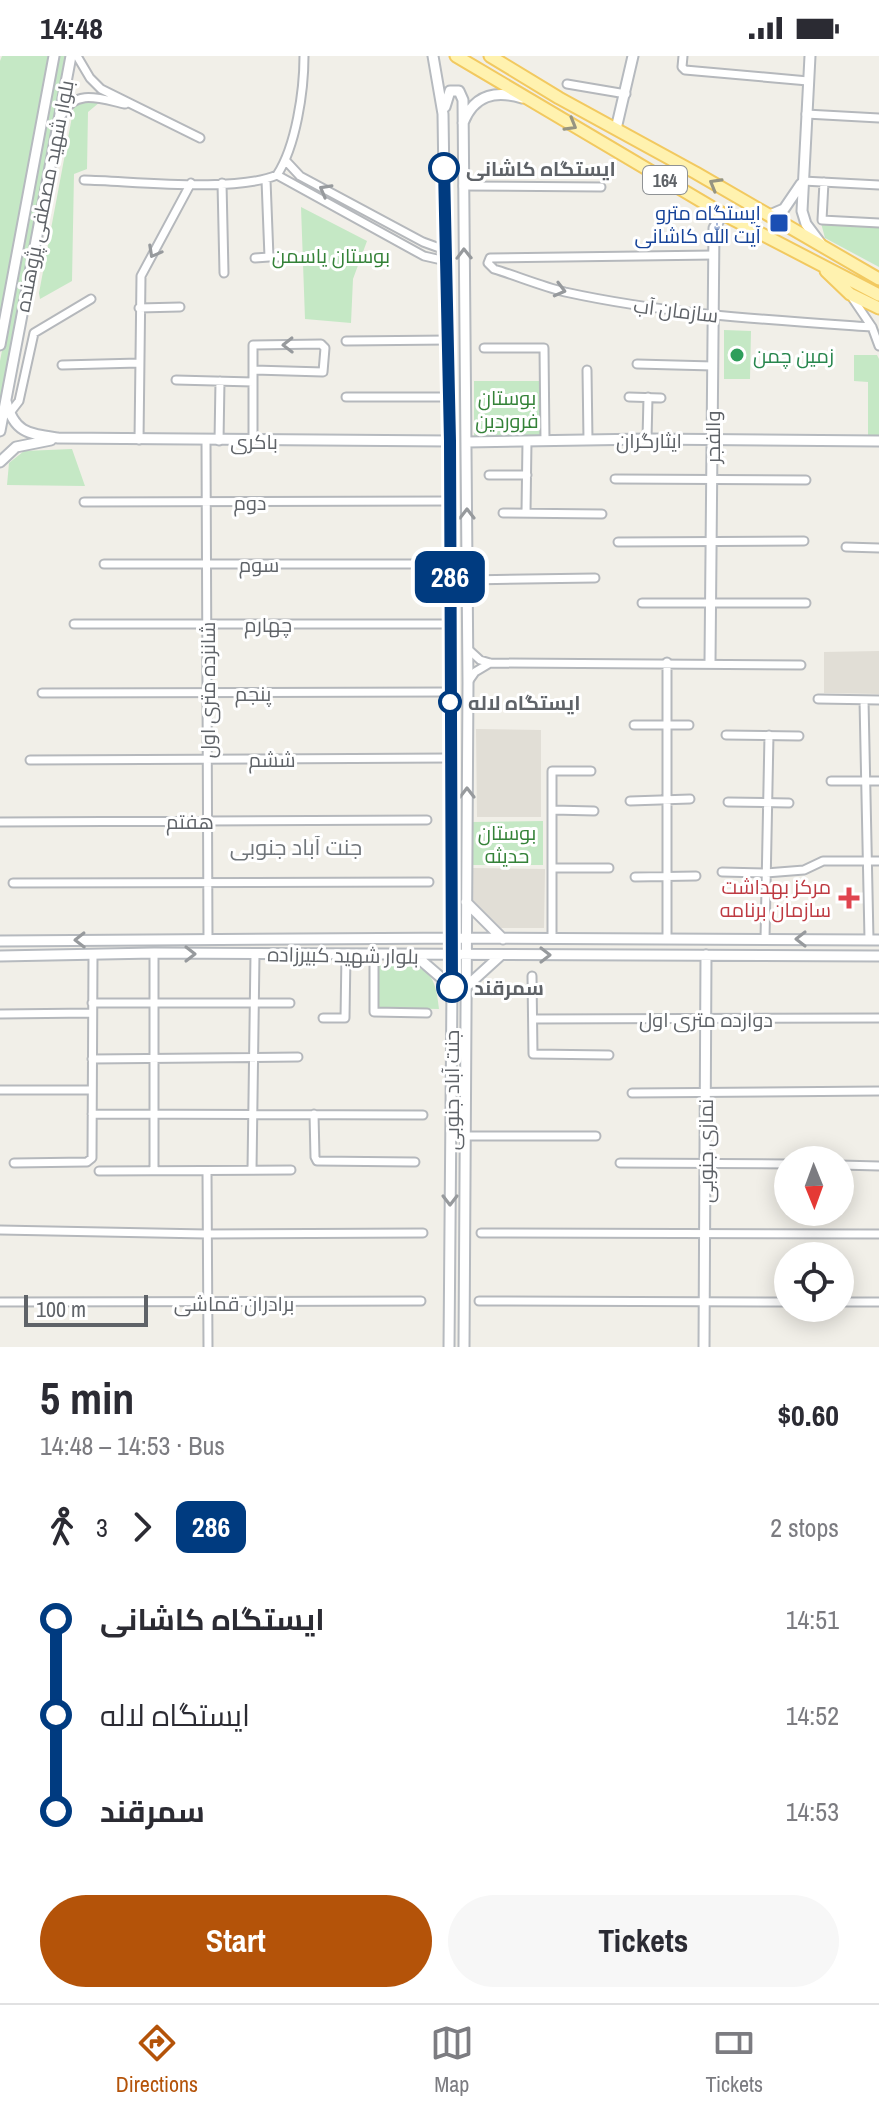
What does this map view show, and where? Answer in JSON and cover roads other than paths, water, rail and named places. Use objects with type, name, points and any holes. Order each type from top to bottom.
[{"type":"main road","name":"بلوار شهید مصطفی پژوهنده","points":[[0,345],[54,56]]},
{"type":"main road","name":"بلوار شهید مصطفی پژوهنده","points":[[0,431],[58,124],[74,56]]},
{"type":"main road","name":"جنت آباد جنوبی","points":[[433,56],[443,114],[450,397],[452,987],[449,1347]]},
{"type":"main road","name":"164","points":[[456,56],[723,214],[879,295]]},
{"type":"main road","name":"164","points":[[490,56],[559,98],[879,277]]},
{"type":"main road","points":[[616,129],[633,56]]},
{"type":"main road","points":[[810,56],[802,211],[806,224],[823,247]]},
{"type":"main road","name":"جنت آباد جنوبی","points":[[443,114],[450,91],[459,91],[463,100],[468,580],[464,1347]]},
{"type":"main road","points":[[462,126],[479,99],[496,94],[508,94],[544,109]]},
{"type":"main road","points":[[770,215],[784,209],[803,181]]},
{"type":"main road","name":"والفجر","points":[[710,662],[714,228],[723,214]]},
{"type":"main road","points":[[819,266],[850,294],[879,308]]},
{"type":"main road","points":[[6,401],[9,414]]},
{"type":"main road","name":"باکری","points":[[9,414],[22,430],[58,438],[450,441]]},
{"type":"main road","name":"باکری","points":[[0,462],[16,447],[58,438]]},
{"type":"main road","name":"ایثارگران","points":[[467,442],[647,439],[879,441]]},
{"type":"main road","points":[[466,902],[503,939]]},
{"type":"main road","points":[[0,934],[16,940]]},
{"type":"main road","name":"بلوار شهید کبیرزاده","points":[[0,941],[451,938],[874,940]]},
{"type":"main road","name":"بلوار شهید کبیرزاده","points":[[0,956],[154,953],[879,956]]},
{"type":"main road","points":[[467,986],[501,955]]},
{"type":"main road","name":"نمازی جنوبی","points":[[704,1347],[706,955]]},
{"type":"main road","points":[[416,956],[452,987]]},
{"type":"street","points":[[74,56],[93,81],[131,106],[200,138]]},
{"type":"street","points":[[84,180],[222,183],[266,180],[277,175],[286,161],[304,78],[304,56]]},
{"type":"street","points":[[683,56],[683,69],[808,81]]},
{"type":"street","points":[[567,84],[626,94]]},
{"type":"street","points":[[58,124],[67,106],[86,96],[131,106]]},
{"type":"street","points":[[806,114],[879,118]]},
{"type":"street","points":[[286,161],[300,176],[445,255]]},
{"type":"street","points":[[277,175],[424,256],[445,255]]},
{"type":"street","points":[[266,180],[269,257]]},
{"type":"street","points":[[803,181],[879,185]]},
{"type":"street","points":[[824,182],[822,220],[879,223]]},
{"type":"street","points":[[139,441],[139,308],[143,272],[191,183]]},
{"type":"street","points":[[222,183],[224,273]]},
{"type":"street","points":[[463,186],[601,187]]},
{"type":"street","points":[[349,216],[354,206]]},
{"type":"street","name":"سازمان آب","points":[[714,255],[490,258],[488,263],[494,269],[562,291],[631,304],[713,315],[872,327]]},
{"type":"street","points":[[255,258],[281,257]]},
{"type":"street","points":[[850,294],[872,327],[879,346]]},
{"type":"street","points":[[9,414],[19,401],[34,333],[91,299]]},
{"type":"street","points":[[139,308],[180,307]]},
{"type":"street","points":[[346,341],[449,340]]},
{"type":"street","points":[[253,370],[323,372],[325,348],[321,344],[253,345],[253,370],[253,441]]},
{"type":"street","points":[[484,348],[544,348],[545,441]]},
{"type":"street","points":[[62,365],[139,363]]},
{"type":"street","points":[[637,364],[713,366]]},
{"type":"street","points":[[587,370],[588,440]]},
{"type":"street","points":[[176,380],[253,382]]},
{"type":"street","points":[[219,441],[220,381]]},
{"type":"street","points":[[346,397],[450,397]]},
{"type":"street","points":[[629,397],[661,398]]},
{"type":"street","points":[[647,439],[648,397]]},
{"type":"street","name":"شانزده متری اول","points":[[206,441],[208,939]]},
{"type":"street","points":[[526,513],[527,441]]},
{"type":"street","points":[[489,475],[527,475]]},
{"type":"street","points":[[615,479],[806,480]]},
{"type":"street","name":"دوم","points":[[84,502],[450,501]]},
{"type":"street","points":[[503,513],[602,514]]},
{"type":"street","points":[[618,542],[804,541]]},
{"type":"street","points":[[846,547],[879,548]]},
{"type":"street","name":"سوم","points":[[104,564],[450,564]]},
{"type":"street","points":[[468,580],[595,578]]},
{"type":"street","points":[[642,603],[806,603]]},
{"type":"street","name":"چهارم","points":[[74,624],[450,624]]},
{"type":"street","points":[[468,648],[472,655],[490,663],[710,662],[801,665]]},
{"type":"street","points":[[667,662],[667,939]]},
{"type":"street","points":[[468,682],[475,672],[490,663]]},
{"type":"street","name":"پنجم","points":[[42,693],[450,692]]},
{"type":"street","points":[[818,699],[879,700]]},
{"type":"street","points":[[864,700],[867,862],[874,940]]},
{"type":"street","points":[[634,725],[689,725]]},
{"type":"street","points":[[726,735],[799,736]]},
{"type":"street","points":[[765,939],[769,735]]},
{"type":"street","name":"ششم","points":[[30,760],[451,758]]},
{"type":"street","points":[[552,939],[552,771],[591,771]]},
{"type":"street","points":[[831,781],[879,781]]},
{"type":"street","points":[[630,801],[690,799]]},
{"type":"street","points":[[728,802],[789,803]]},
{"type":"street","points":[[553,810],[594,811]]},
{"type":"street","name":"هفتم","points":[[1,822],[427,820]]},
{"type":"street","points":[[722,872],[766,873],[804,870],[823,861],[879,861]]},
{"type":"street","points":[[553,868],[609,868]]},
{"type":"street","points":[[635,877],[696,876]]},
{"type":"street","points":[[13,883],[429,882]]},
{"type":"street","points":[[154,953],[154,1170]]},
{"type":"street","points":[[14,1163],[91,1161],[93,954]]},
{"type":"street","points":[[252,1170],[255,954]]},
{"type":"street","points":[[323,1018],[345,1018],[346,954]]},
{"type":"street","points":[[374,955],[374,1012],[427,1013]]},
{"type":"street","points":[[532,976],[533,1054],[609,1055]]},
{"type":"street","points":[[92,1003],[290,1003]]},
{"type":"street","points":[[0,1014],[92,1013]]},
{"type":"street","name":"دوازده متری اول","points":[[533,1019],[879,1018]]},
{"type":"street","points":[[92,1059],[298,1057]]},
{"type":"street","points":[[0,1090],[91,1090]]},
{"type":"street","points":[[632,1093],[879,1091]]},
{"type":"street","points":[[92,1114],[423,1115]]},
{"type":"street","points":[[314,1114],[317,1161],[415,1162]]},
{"type":"street","points":[[467,1136],[596,1136]]},
{"type":"street","points":[[620,1163],[774,1164]]},
{"type":"street","points":[[854,1165],[879,1166]]},
{"type":"street","points":[[99,1171],[291,1170]]},
{"type":"street","points":[[207,1171],[208,1347]]},
{"type":"street","points":[[0,1230],[206,1234],[423,1233]]},
{"type":"street","points":[[481,1233],[879,1234]]},
{"type":"street","name":"برادران قماشی","points":[[0,1302],[208,1304],[421,1301]]},
{"type":"street","points":[[479,1301],[774,1302]]},
{"type":"street","points":[[854,1302],[879,1302]]},
{"type":"place","name":"ایستگاه کاشانی","points":[[444,168]]},
{"type":"place","name":"ایستگاه مترو آیت الله کاشانی","points":[[779,223]]},
{"type":"place","name":"زمین چمن","points":[[737,355]]},
{"type":"place","name":"ایستگاه لاله","points":[[450,702]]},
{"type":"place","name":"مرکز بهداشت سازمان برنامه","points":[[849,898]]},
{"type":"place","name":"سمرقند","points":[[452,987]]},
{"type":"district","name":"جنت‌ آباد جنوبی","points":[[296,847]]},
{"type":"park label","name":"بوستان یاسمن","points":[[331,255]]},
{"type":"park label","name":"بوستان فروردین","points":[[507,408]]},
{"type":"park label","name":"بوستان حدیثه","points":[[507,844]]}]
